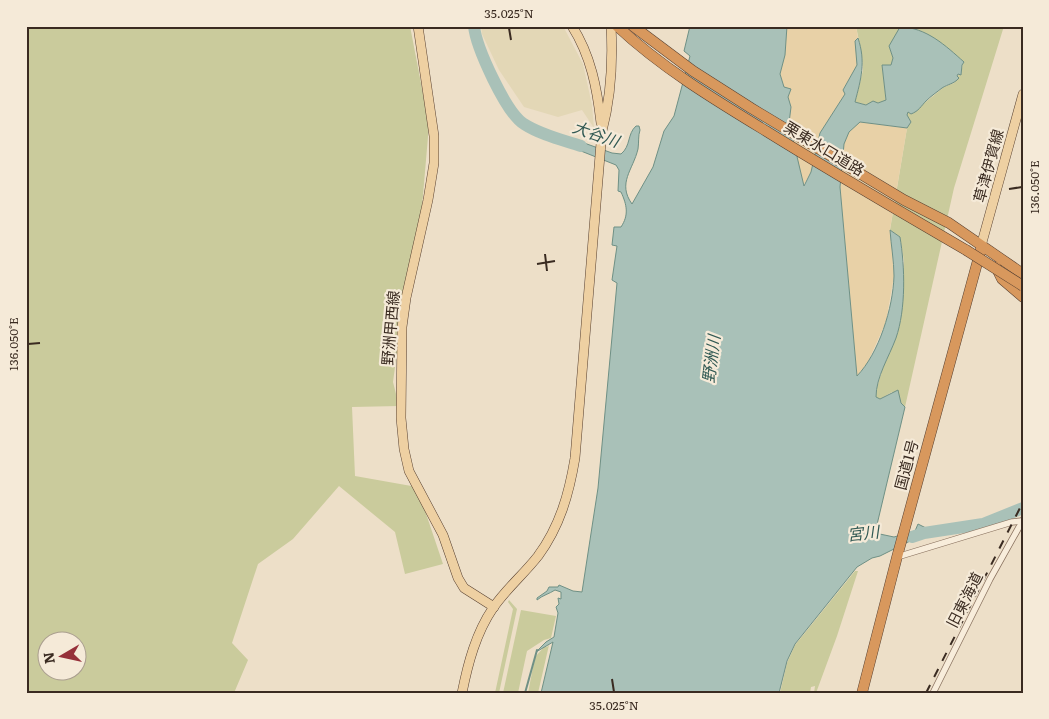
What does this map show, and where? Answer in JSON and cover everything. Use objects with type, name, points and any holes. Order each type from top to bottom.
[{"type":"highway","name":"栗東水口道路","points":[[617,26],[683,78],[738,114],[1023,286]]},
{"type":"highway","name":"栗東水口道路","points":[[633,26],[694,71],[751,108],[904,200],[949,223],[1023,274]]},
{"type":"highway","points":[[981,246],[993,261],[1002,279],[1023,297]]},
{"type":"highway","name":"国道1号","points":[[862,693],[981,246]]},
{"type":"main road","name":"野洲甲西線","points":[[418,26],[434,136],[434,163],[428,200],[406,298],[402,327],[401,418],[404,448],[409,471],[443,535],[458,578],[464,588],[494,607]]},
{"type":"main road","points":[[462,693],[467,666],[479,633],[494,607],[538,556],[554,532],[570,487],[575,458],[602,131],[596,83],[592,68],[582,41],[572,26]]},
{"type":"main road","points":[[602,131],[606,119],[613,55],[612,26]]},
{"type":"main road","name":"草津伊賀線","points":[[981,246],[1023,94]]},
{"type":"street","points":[[898,554],[1023,520]]},
{"type":"street","name":"旧東海道","points":[[933,693],[994,572],[1023,520]]},
{"type":"shaded area","points":[[481,26],[563,26],[583,64],[592,105],[594,128],[582,110],[558,117],[524,107],[499,70],[482,34]]},
{"type":"green space","points":[[26,26],[410,26],[429,125],[420,230],[405,293],[393,382],[399,406],[352,407],[355,476],[417,487],[443,564],[405,574],[395,532],[339,486],[293,539],[258,564],[232,643],[248,660],[234,693],[26,693]]},
{"type":"green space","points":[[856,26],[1004,26],[954,188],[905,407],[892,392],[880,399],[876,397],[876,391],[902,286],[904,261],[900,237],[890,230],[907,128],[911,122],[907,115],[908,111],[911,114],[944,87],[954,83],[959,74],[961,75],[963,62],[934,38],[905,27],[889,46],[893,58],[891,66],[882,65],[886,101],[867,105],[855,102],[863,70]]},
{"type":"green space","points":[[855,571],[858,571],[816,693],[814,693],[815,686],[811,687],[810,693],[780,693],[787,663],[795,645]]},
{"type":"green space","points":[[509,600],[517,609],[499,693],[495,693],[513,609],[508,602]]},
{"type":"green space","points":[[521,610],[556,616],[551,638],[544,640],[527,651],[518,693],[503,693]]},
{"type":"green space","points":[[549,645],[538,693],[528,693],[535,657],[545,646]]},
{"type":"sand","points":[[787,26],[856,26],[858,38],[855,41],[858,65],[843,89],[845,94],[820,133],[811,172],[803,186],[789,123],[791,107],[780,74],[785,55]]},
{"type":"sand","points":[[859,122],[907,128],[890,229],[894,276],[886,322],[867,364],[857,376],[840,187],[844,144],[849,132]]},
{"type":"water","name":"野洲川","points":[[690,26],[787,26],[785,55],[780,74],[784,87],[791,89],[788,97],[791,107],[789,123],[804,186],[811,172],[820,133],[845,94],[843,90],[857,65],[855,41],[858,38],[862,63],[861,78],[855,102],[866,105],[873,101],[878,103],[886,100],[882,65],[891,65],[893,58],[889,46],[900,27],[918,30],[935,38],[964,62],[961,75],[958,74],[959,78],[957,80],[942,88],[916,111],[911,114],[908,112],[907,115],[911,122],[907,128],[860,122],[849,132],[844,144],[840,187],[857,376],[872,355],[888,316],[894,276],[890,230],[900,237],[902,249],[904,288],[902,314],[896,338],[878,382],[876,397],[880,399],[898,390],[901,403],[905,407],[875,533],[894,537],[915,531],[918,524],[926,528],[927,535],[872,558],[857,567],[795,644],[787,661],[779,693],[541,693],[553,642],[536,652],[554,637],[558,613],[556,607],[559,604],[558,598],[561,599],[561,592],[555,590],[537,600],[537,598],[547,591],[549,587],[558,587],[559,585],[573,591],[582,592],[598,488],[617,283],[612,280],[617,246],[612,245],[614,227],[621,227],[626,214],[625,201],[621,192],[618,191],[619,170],[616,165],[571,147],[571,145],[565,142],[566,138],[572,141],[573,139],[612,153],[621,154],[633,129],[639,126],[638,149],[626,183],[626,190],[632,204],[653,167],[664,131],[674,116],[690,56],[684,51]]},
{"type":"waterway","name":"大谷川","points":[[474,26],[480,49],[493,79],[517,117],[524,124],[538,131],[581,146]]},
{"type":"waterway","name":"宮川","points":[[912,537],[924,533],[983,524],[1023,508]]},
{"type":"waterway","points":[[525,693],[537,650]]},
{"type":"railway","points":[[926,693],[1023,502]]}]
